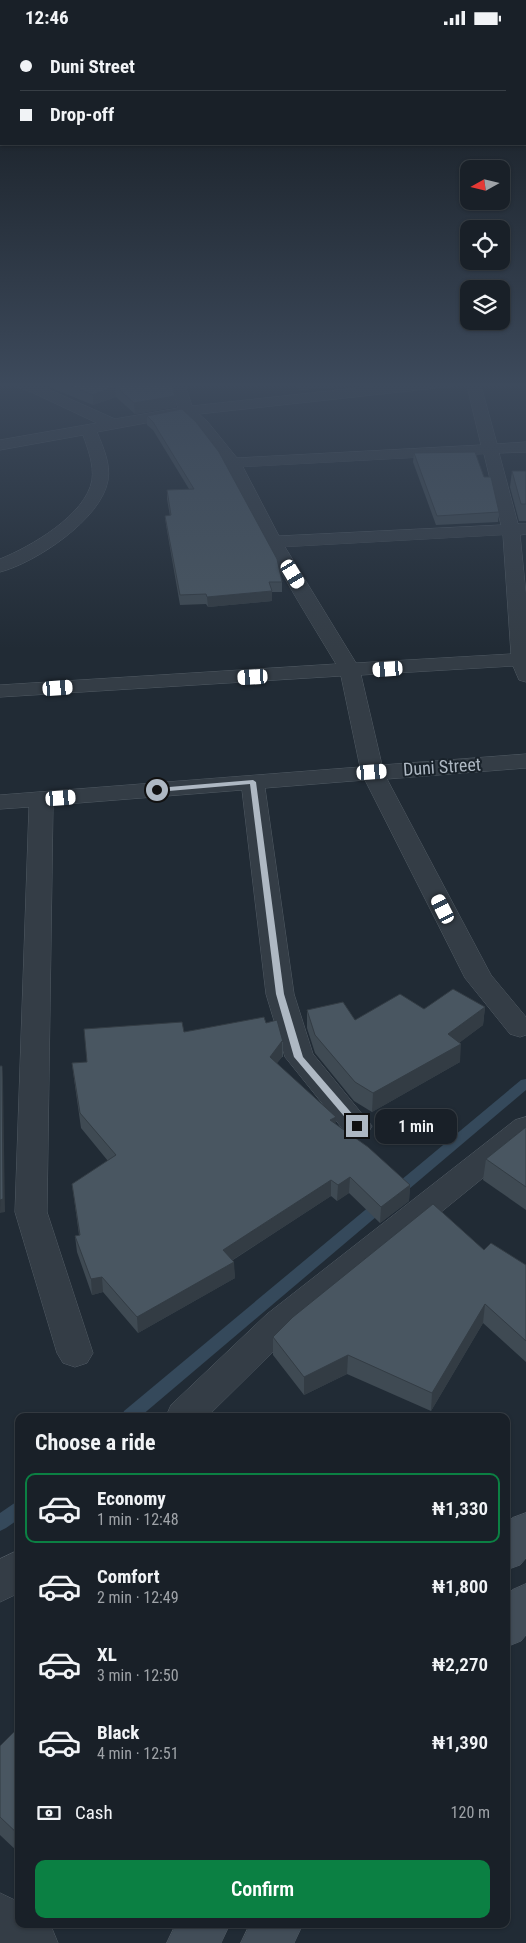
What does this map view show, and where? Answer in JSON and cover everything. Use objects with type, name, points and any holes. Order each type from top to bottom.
[{"type":"main road","points":[[510,1548],[526,1530]]},
{"type":"main road","points":[[510,1623],[526,1603]]},
{"type":"main road","points":[[191,1943],[203,1928]]},
{"type":"main road","points":[[265,1943],[276,1928]]},
{"type":"street","points":[[0,565],[18,559],[60,533],[92,499],[100,481],[100,471]]},
{"type":"street","points":[[237,471],[273,542],[350,671],[372,772],[478,977],[520,1027]]},
{"type":"street","points":[[0,691],[350,671],[524,665],[518,529],[499,471]]},
{"type":"street","points":[[273,542],[518,529]]},
{"type":"street","name":"Duni Street","points":[[0,802],[526,761]]},
{"type":"street","points":[[253,782],[280,994],[298,1057],[357,1126]]},
{"type":"street","points":[[42,799],[31,1212],[75,1353]]},
{"type":"street","points":[[187,1413],[279,1323],[526,1127]]},
{"type":"street","points":[[0,1584],[15,1571]]},
{"type":"street","points":[[0,1917],[34,1943]]},
{"type":"building","points":[[183,471],[229,471],[277,559],[282,582],[269,582],[272,591],[207,597],[206,594],[180,595],[165,516],[171,515],[167,490],[194,489]]},
{"type":"building","points":[[421,471],[482,471],[484,477],[491,477],[499,512],[437,516]]},
{"type":"building","points":[[512,471],[526,471],[526,504],[521,504]]},
{"type":"building","points":[[453,989],[485,1007],[448,1034],[461,1044],[373,1093],[355,1082],[315,1035],[307,1010],[343,1002],[355,1020],[400,994],[424,1009]]},
{"type":"building","points":[[264,1017],[266,1023],[277,1020],[283,1042],[270,1057],[336,1117],[330,1120],[368,1147],[410,1185],[381,1207],[350,1177],[338,1185],[331,1180],[223,1250],[234,1262],[137,1317],[102,1277],[91,1279],[75,1236],[80,1235],[72,1184],[116,1155],[80,1113],[72,1063],[87,1062],[84,1029],[182,1022],[184,1032]]},
{"type":"building","points":[[0,1066],[2,1066],[3,1199],[0,1200]]},
{"type":"building","points":[[526,1127],[526,1187],[486,1159]]},
{"type":"building","points":[[433,1204],[484,1250],[491,1243],[526,1265],[526,1341],[485,1304],[432,1393],[348,1355],[304,1377],[273,1337],[293,1317]]},
{"type":"building","points":[[15,1731],[15,1831],[0,1817],[0,1746]]},
{"type":"waterway","points":[[134,1413],[526,1083]]},
{"type":"waterway","points":[[0,1523],[15,1511]]},
{"type":"route","points":[[157,790],[253,782],[280,994],[298,1057],[357,1126]]}]
